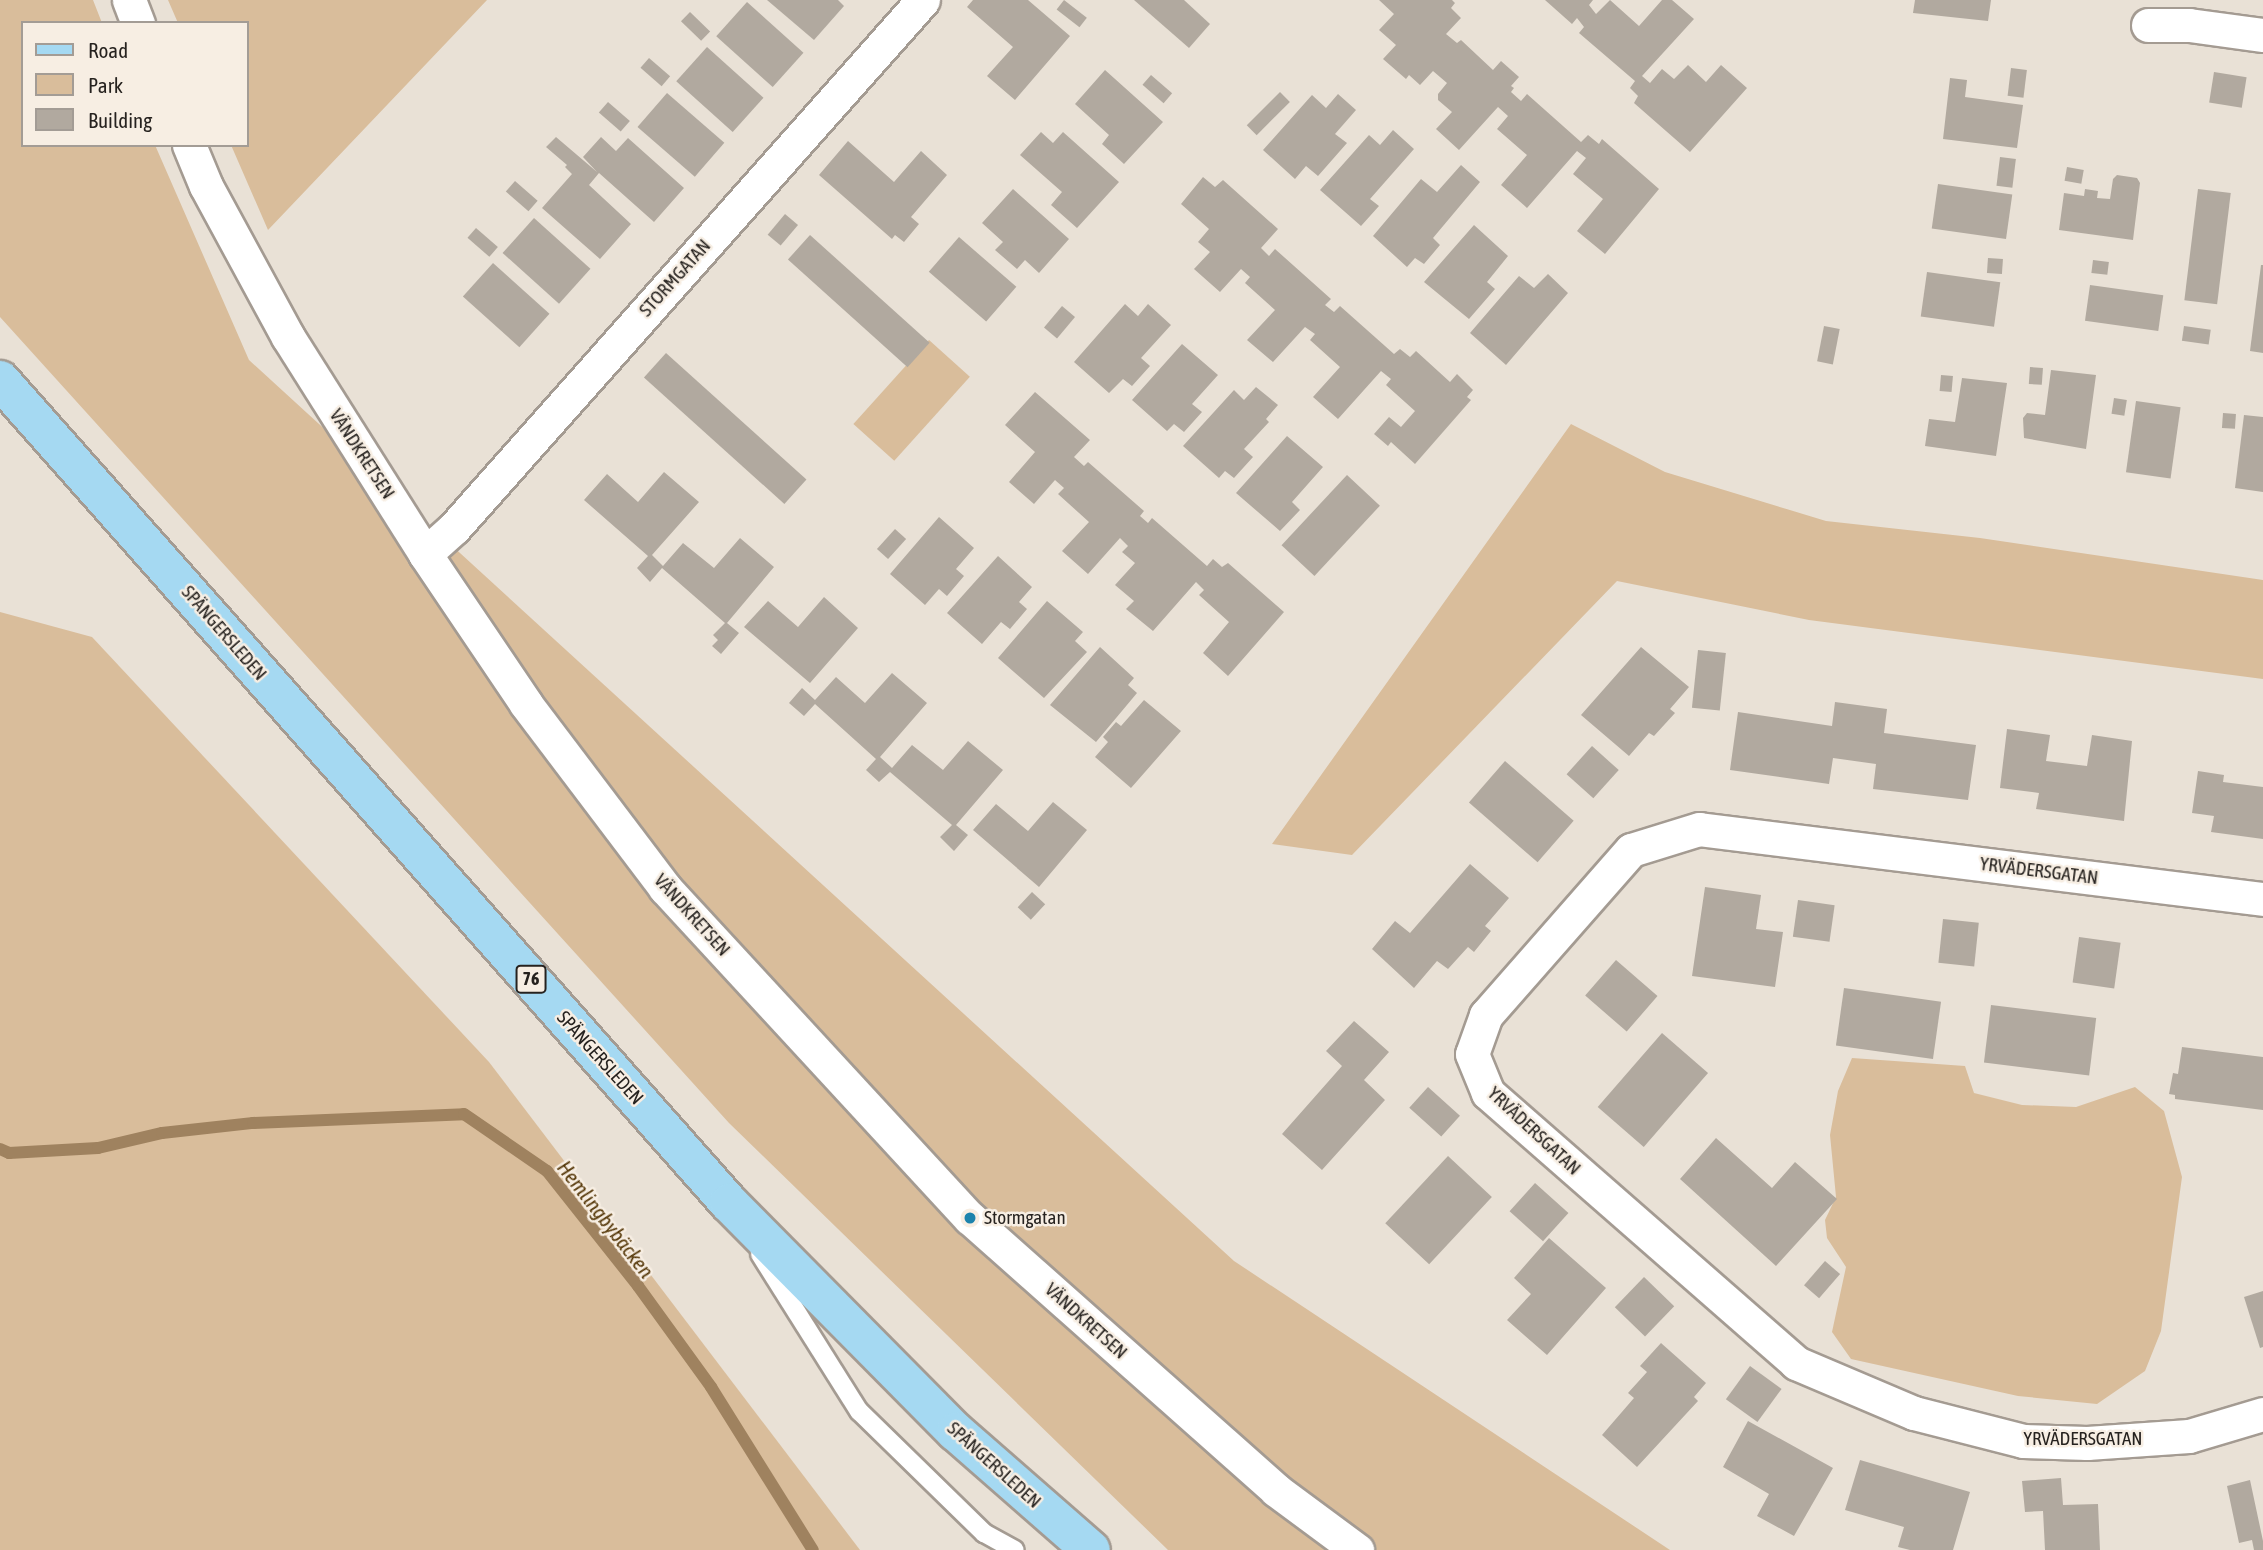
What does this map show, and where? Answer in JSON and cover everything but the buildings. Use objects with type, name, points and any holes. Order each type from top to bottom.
[{"type":"main road","name":"SPÄNGERSLEDEN","points":[[0,380],[729,1203],[956,1432],[1091,1550]]},
{"type":"street","points":[[129,0],[137,21]]},
{"type":"street","name":"STORMGATAN","points":[[425,554],[454,528],[923,0]]},
{"type":"street","points":[[2148,25],[2189,25],[2263,35]]},
{"type":"street","name":"VÄNDKRETSEN","points":[[190,147],[206,186],[288,337],[425,554],[526,704],[665,888],[970,1218],[1276,1490],[1357,1550]]},
{"type":"street","name":"YRVÄDERSGATAN","points":[[2263,900],[1699,829],[1631,850],[1486,1015],[1472,1054],[1488,1093],[1796,1363],[1914,1413],[2024,1441],[2087,1443],[2189,1436],[2263,1414]]},
{"type":"lane","points":[[729,1203],[859,1411],[985,1534],[1015,1550]]},
{"type":"green space","points":[[0,0],[93,0],[101,21],[21,21],[21,147],[156,147],[249,360],[1234,1261],[1670,1550],[1168,1550],[729,1123],[0,317]]},
{"type":"green space","points":[[168,0],[487,0],[268,230],[232,147],[248,147],[248,21],[177,21]]},
{"type":"green space","points":[[929,340],[970,377],[894,461],[853,424]]},
{"type":"green space","points":[[1571,424],[1665,472],[1826,521],[1980,538],[2263,580],[2263,679],[1809,620],[1617,581],[1352,855],[1272,844]]},
{"type":"green space","points":[[0,612],[92,637],[489,1062],[860,1550],[0,1550]]},
{"type":"green space","points":[[1852,1058],[1965,1066],[1974,1093],[2022,1105],[2076,1107],[2135,1087],[2164,1111],[2182,1177],[2161,1331],[2145,1371],[2097,1404],[2018,1396],[1851,1359],[1832,1332],[1846,1267],[1827,1238],[1825,1220],[1836,1197],[1830,1135],[1838,1091]]},
{"type":"waterway","name":"Hemlingbybäcken","points":[[0,1149],[9,1153],[98,1148],[162,1133],[253,1123],[464,1114],[547,1171],[638,1286],[711,1387],[813,1550]]},
{"type":"place","name":"Stormgatan","points":[[970,1218]]}]
